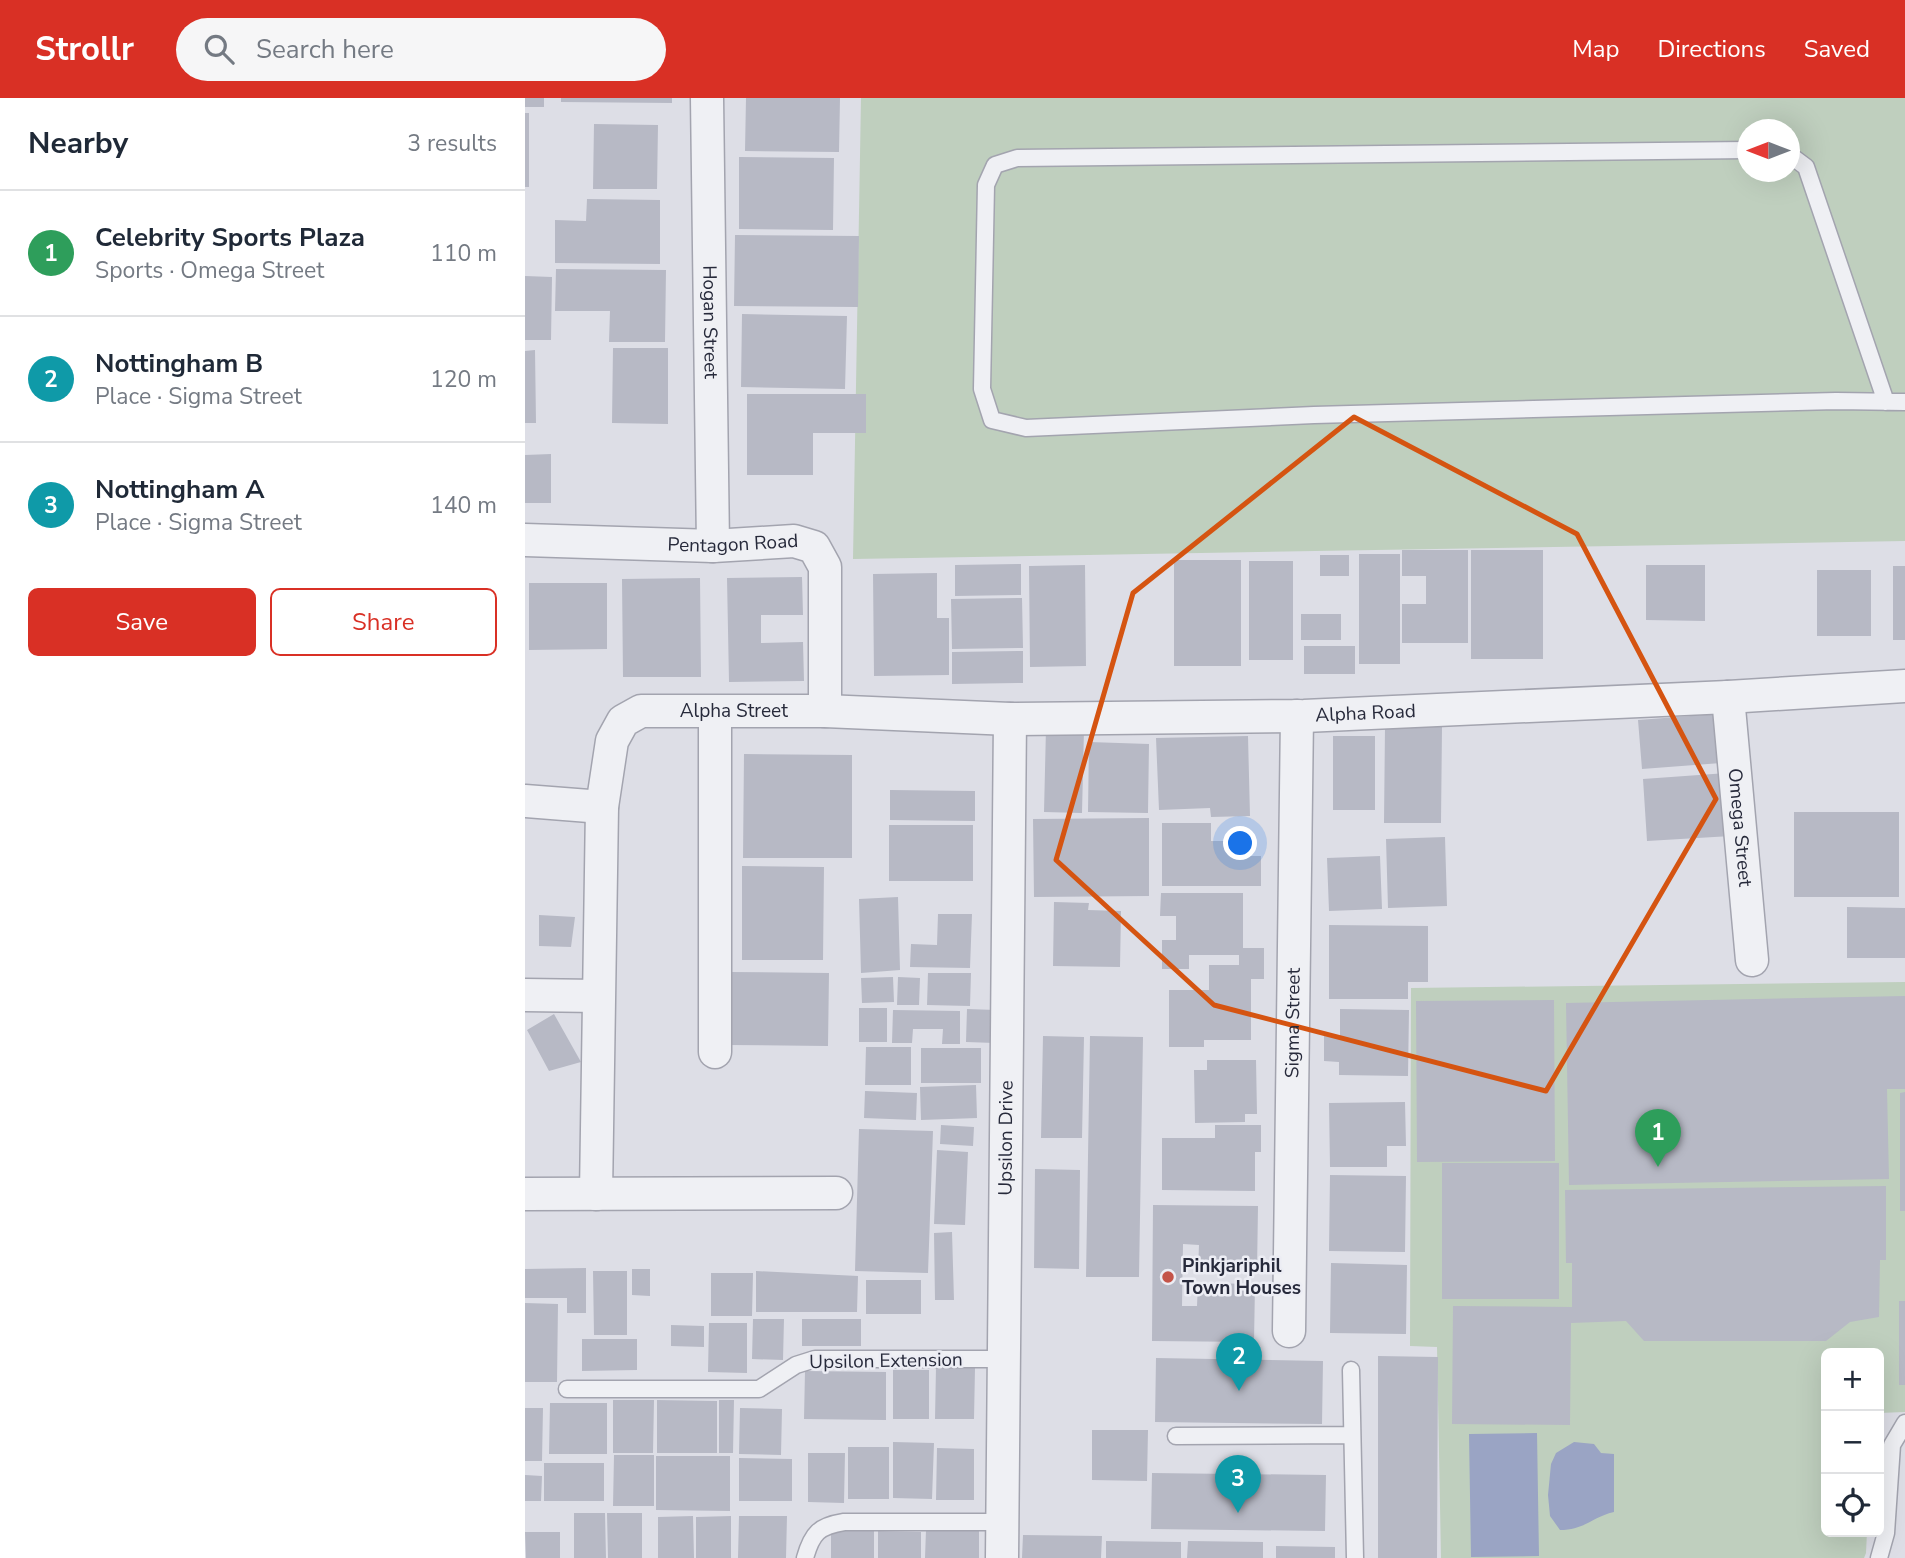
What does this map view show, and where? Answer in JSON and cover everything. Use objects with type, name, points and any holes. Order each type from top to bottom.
[{"type":"street","name":"Hogan Street","points":[[707,98],[713,546]]},
{"type":"street","name":"Pentagon Road","points":[[525,540],[713,546],[794,541],[814,547],[825,566],[825,711]]},
{"type":"street","name":"Alpha Road","points":[[825,711],[1010,719],[1297,716],[1728,697],[1905,686]]},
{"type":"street","name":"Omega Street","points":[[1728,697],[1752,960]]},
{"type":"street","name":"Alpha Street","points":[[602,807],[612,741],[623,722],[641,711],[825,711]]},
{"type":"street","points":[[715,712],[715,1052]]},
{"type":"street","name":"Sigma Street","points":[[1289,1331],[1297,716]]},
{"type":"street","name":"Upsilon Drive","points":[[1002,1558],[1010,719]]},
{"type":"street","points":[[525,802],[602,807],[596,1195]]},
{"type":"street","points":[[525,995],[598,996]]},
{"type":"street","points":[[525,1194],[836,1193]]},
{"type":"lane","points":[[1737,150],[1017,158],[995,165],[986,185],[982,389],[992,420],[1026,428],[1314,415],[1836,401],[1905,402]]},
{"type":"lane","points":[[1800,162],[1806,167],[1886,402]]},
{"type":"lane","name":"Upsilon Extension","points":[[567,1389],[759,1389],[796,1365],[815,1359],[1003,1359]]},
{"type":"lane","points":[[1352,1370],[1355,1558]]},
{"type":"lane","points":[[1879,1558],[1886,1533],[1892,1445],[1905,1423]]},
{"type":"lane","points":[[1176,1436],[1352,1435]]},
{"type":"lane","points":[[805,1558],[809,1542],[825,1525],[844,1522],[1002,1522]]},
{"type":"highlighted area","points":[[1354,417],[1577,534],[1716,799],[1546,1091],[1214,1005],[1056,860],[1133,593]]},
{"type":"green space","points":[[861,98],[1905,98],[1905,541],[853,559]]},
{"type":"green space","points":[[1905,982],[1905,1412],[1884,1413],[1884,1348],[1821,1348],[1821,1537],[1867,1537],[1864,1558],[1441,1558],[1437,1347],[1410,1346],[1411,988]]},
{"type":"water","points":[[1537,1433],[1539,1556],[1471,1557],[1469,1434]]},
{"type":"water","points":[[1574,1442],[1594,1444],[1601,1453],[1614,1454],[1614,1512],[1576,1528],[1560,1530],[1550,1516],[1548,1495],[1551,1464],[1556,1453]]},
{"type":"building","points":[[525,98],[544,98],[544,107],[525,107]]},
{"type":"building","points":[[561,98],[672,98],[672,103],[561,102]]},
{"type":"building","points":[[746,98],[840,98],[839,152],[745,151]]},
{"type":"building","points":[[525,113],[529,113],[529,187],[525,187]]},
{"type":"building","points":[[594,124],[658,125],[657,189],[593,189]]},
{"type":"building","points":[[739,157],[834,158],[833,230],[739,229]]},
{"type":"building","points":[[587,199],[660,200],[660,264],[555,263],[555,220],[586,221]]},
{"type":"building","points":[[735,235],[859,236],[858,307],[734,306]]},
{"type":"building","points":[[556,269],[666,270],[665,342],[609,342],[610,311],[555,311]]},
{"type":"building","points":[[525,276],[552,277],[551,340],[525,340]]},
{"type":"building","points":[[742,314],[847,316],[845,389],[741,387]]},
{"type":"building","points":[[613,348],[668,348],[668,424],[612,423]]},
{"type":"building","points":[[535,350],[536,423],[525,423],[525,351]]},
{"type":"building","points":[[747,394],[866,394],[866,433],[813,433],[813,475],[747,475]]},
{"type":"building","points":[[551,454],[551,503],[525,503],[525,455]]},
{"type":"building","points":[[1402,550],[1468,550],[1468,643],[1402,643],[1402,604],[1426,604],[1426,576],[1402,576]]},
{"type":"building","points":[[1471,550],[1543,550],[1543,659],[1471,659]]},
{"type":"building","points":[[1359,554],[1400,554],[1400,664],[1359,664]]},
{"type":"building","points":[[1320,555],[1349,555],[1349,576],[1320,576]]},
{"type":"building","points":[[1174,560],[1241,560],[1241,666],[1174,666]]},
{"type":"building","points":[[1249,561],[1293,561],[1293,660],[1249,660]]},
{"type":"building","points":[[1021,564],[1021,595],[955,596],[955,565]]},
{"type":"building","points":[[1085,565],[1086,666],[1030,667],[1029,566]]},
{"type":"building","points":[[1646,565],[1705,565],[1705,621],[1646,620]]},
{"type":"building","points":[[1893,566],[1905,566],[1905,640],[1893,640]]},
{"type":"building","points":[[1817,570],[1871,570],[1871,636],[1817,636]]},
{"type":"building","points":[[937,573],[937,618],[949,618],[949,675],[874,676],[873,574]]},
{"type":"building","points":[[802,577],[803,615],[761,615],[761,643],[803,642],[804,681],[729,682],[727,578]]},
{"type":"building","points":[[700,578],[701,677],[623,677],[622,579]]},
{"type":"building","points":[[529,583],[607,583],[607,649],[529,650]]},
{"type":"building","points":[[1022,598],[1023,648],[952,649],[951,599]]},
{"type":"building","points":[[1301,614],[1341,614],[1341,640],[1301,640]]},
{"type":"building","points":[[1304,646],[1355,646],[1355,674],[1304,674]]},
{"type":"building","points":[[1023,651],[1023,683],[952,684],[952,652]]},
{"type":"building","points":[[1717,714],[1721,763],[1642,769],[1638,720]]},
{"type":"building","points":[[1385,727],[1442,727],[1441,823],[1384,823]]},
{"type":"building","points":[[1046,728],[1084,729],[1082,813],[1044,812]]},
{"type":"building","points":[[1248,736],[1250,816],[1211,817],[1210,808],[1159,810],[1156,738]]},
{"type":"building","points":[[1333,736],[1375,736],[1375,810],[1333,810]]},
{"type":"building","points":[[1089,742],[1149,744],[1148,813],[1088,812]]},
{"type":"building","points":[[744,754],[852,755],[852,858],[743,858]]},
{"type":"building","points":[[1727,773],[1731,836],[1647,841],[1643,779]]},
{"type":"building","points":[[890,790],[975,791],[975,821],[890,820]]},
{"type":"building","points":[[1794,812],[1899,812],[1899,897],[1794,897]]},
{"type":"building","points":[[1149,818],[1149,896],[1034,897],[1033,819]]},
{"type":"building","points":[[1162,823],[1211,823],[1211,841],[1246,841],[1246,856],[1261,856],[1261,886],[1162,886]]},
{"type":"building","points":[[889,825],[973,825],[973,881],[889,881]]},
{"type":"building","points":[[1445,837],[1447,906],[1388,908],[1386,839]]},
{"type":"building","points":[[1380,856],[1382,909],[1329,911],[1327,858]]},
{"type":"building","points":[[742,866],[824,867],[823,960],[742,960]]},
{"type":"building","points":[[1161,893],[1243,893],[1243,948],[1264,948],[1264,979],[1251,979],[1251,1040],[1204,1040],[1204,1047],[1169,1047],[1169,990],[1209,990],[1209,965],[1239,965],[1239,955],[1189,955],[1189,969],[1162,969],[1162,940],[1176,940],[1176,916],[1160,916]]},
{"type":"building","points":[[898,897],[900,970],[861,973],[859,899]]},
{"type":"building","points":[[1054,902],[1089,903],[1088,910],[1121,911],[1120,967],[1053,966]]},
{"type":"building","points":[[1847,907],[1905,908],[1905,958],[1847,958]]},
{"type":"building","points":[[938,914],[972,914],[970,968],[910,967],[911,944],[937,945]]},
{"type":"building","points":[[539,915],[575,917],[571,947],[539,946]]},
{"type":"building","points":[[1329,925],[1428,926],[1428,982],[1408,982],[1408,999],[1329,999]]},
{"type":"building","points":[[729,972],[829,973],[828,1046],[728,1045]]},
{"type":"building","points":[[928,973],[971,973],[970,1006],[927,1005]]},
{"type":"building","points":[[893,977],[894,1002],[862,1003],[861,978]]},
{"type":"building","points":[[898,977],[920,978],[919,1005],[897,1005]]},
{"type":"building","points":[[1905,996],[1905,1089],[1887,1089],[1889,1179],[1569,1185],[1566,1003]]},
{"type":"building","points":[[1554,1000],[1555,1161],[1417,1162],[1416,1001]]},
{"type":"building","points":[[859,1008],[887,1008],[887,1042],[859,1042]]},
{"type":"building","points":[[967,1009],[996,1010],[995,1043],[966,1042]]},
{"type":"building","points":[[1340,1009],[1409,1010],[1408,1076],[1339,1075],[1339,1062],[1324,1061],[1324,1036],[1340,1037]]},
{"type":"building","points":[[893,1010],[960,1011],[960,1044],[942,1044],[943,1029],[913,1029],[912,1043],[892,1043]]},
{"type":"building","points":[[554,1014],[581,1062],[549,1071],[527,1030]]},
{"type":"building","points":[[1043,1036],[1084,1037],[1082,1138],[1041,1138]]},
{"type":"building","points":[[1090,1036],[1143,1037],[1139,1277],[1086,1277]]},
{"type":"building","points":[[866,1047],[911,1047],[911,1085],[865,1085]]},
{"type":"building","points":[[921,1048],[981,1048],[981,1083],[921,1083]]},
{"type":"building","points":[[1207,1060],[1256,1060],[1257,1114],[1245,1114],[1245,1122],[1195,1123],[1194,1070],[1207,1070]]},
{"type":"building","points":[[976,1085],[977,1118],[921,1120],[920,1087]]},
{"type":"building","points":[[865,1091],[917,1093],[916,1120],[864,1118]]},
{"type":"building","points":[[1905,1092],[1905,1211],[1900,1211],[1900,1093]]},
{"type":"building","points":[[1405,1102],[1406,1146],[1387,1146],[1387,1167],[1330,1167],[1329,1103]]},
{"type":"building","points":[[941,1125],[974,1127],[973,1146],[940,1144]]},
{"type":"building","points":[[1215,1125],[1261,1125],[1261,1152],[1255,1152],[1255,1191],[1162,1190],[1162,1138],[1215,1138]]},
{"type":"building","points":[[859,1129],[933,1131],[928,1273],[855,1271]]},
{"type":"building","points":[[937,1150],[968,1152],[965,1225],[934,1224]]},
{"type":"building","points":[[1442,1163],[1559,1163],[1559,1299],[1442,1299]]},
{"type":"building","points":[[1035,1169],[1080,1170],[1079,1269],[1034,1268]]},
{"type":"building","points":[[1330,1175],[1406,1176],[1405,1252],[1329,1251]]},
{"type":"building","points":[[1886,1186],[1886,1260],[1880,1260],[1879,1317],[1850,1322],[1826,1341],[1644,1341],[1626,1321],[1571,1323],[1570,1425],[1452,1424],[1453,1306],[1572,1307],[1572,1263],[1566,1263],[1565,1190]]},
{"type":"building","name":"Pinkjariphil Town Houses","points":[[1153,1205],[1258,1206],[1257,1271],[1198,1270],[1199,1245],[1183,1244],[1182,1306],[1197,1306],[1198,1283],[1255,1284],[1254,1342],[1152,1341]]},
{"type":"building","points":[[952,1232],[954,1300],[935,1300],[934,1233]]},
{"type":"building","points":[[1331,1263],[1407,1265],[1406,1334],[1330,1333]]},
{"type":"building","points":[[586,1268],[586,1313],[567,1313],[567,1298],[525,1298],[525,1269]]},
{"type":"building","points":[[632,1269],[650,1269],[650,1296],[632,1295]]},
{"type":"building","points":[[593,1271],[627,1271],[627,1335],[594,1335]]},
{"type":"building","points":[[756,1271],[858,1276],[857,1312],[756,1312]]},
{"type":"building","points":[[711,1273],[753,1273],[752,1316],[711,1316]]},
{"type":"building","points":[[866,1280],[921,1280],[921,1314],[866,1314]]},
{"type":"building","points":[[1899,1301],[1905,1301],[1905,1385],[1899,1385]]},
{"type":"building","points":[[525,1303],[558,1304],[557,1382],[525,1382]]},
{"type":"building","points":[[753,1319],[784,1319],[783,1360],[752,1359]]},
{"type":"building","points":[[802,1319],[861,1319],[861,1346],[802,1346]]},
{"type":"building","points":[[709,1323],[747,1323],[747,1373],[708,1372]]},
{"type":"building","points":[[671,1325],[704,1326],[704,1347],[671,1346]]},
{"type":"building","points":[[582,1339],[637,1339],[637,1370],[582,1371]]},
{"type":"building","points":[[1378,1356],[1438,1357],[1437,1558],[1378,1558]]},
{"type":"building","points":[[1156,1358],[1323,1361],[1322,1424],[1155,1422]]},
{"type":"building","points":[[936,1367],[975,1368],[974,1419],[935,1419]]},
{"type":"building","points":[[893,1370],[929,1370],[929,1419],[893,1419]]},
{"type":"building","points":[[805,1371],[886,1372],[886,1420],[804,1419]]},
{"type":"building","points":[[613,1400],[654,1400],[653,1453],[613,1453]]},
{"type":"building","points":[[657,1400],[717,1401],[717,1453],[657,1453]]},
{"type":"building","points":[[719,1400],[734,1400],[733,1453],[719,1453]]},
{"type":"building","points":[[550,1403],[607,1403],[607,1454],[549,1454]]},
{"type":"building","points":[[525,1408],[543,1408],[542,1461],[525,1461]]},
{"type":"building","points":[[740,1408],[782,1409],[781,1455],[739,1454]]},
{"type":"building","points":[[1092,1430],[1148,1430],[1147,1481],[1092,1480]]},
{"type":"building","points":[[893,1442],[934,1443],[932,1499],[893,1498]]},
{"type":"building","points":[[848,1447],[889,1447],[889,1499],[848,1499]]},
{"type":"building","points":[[937,1448],[974,1449],[974,1500],[936,1500]]},
{"type":"building","points":[[808,1453],[845,1453],[844,1503],[808,1502]]},
{"type":"building","points":[[614,1455],[654,1455],[654,1506],[613,1506]]},
{"type":"building","points":[[656,1456],[730,1456],[730,1511],[656,1510]]},
{"type":"building","points":[[739,1458],[792,1459],[792,1501],[739,1501]]},
{"type":"building","points":[[544,1463],[604,1463],[604,1501],[544,1501]]},
{"type":"building","points":[[1152,1473],[1326,1475],[1325,1531],[1151,1529]]},
{"type":"building","points":[[525,1475],[542,1476],[541,1501],[525,1501]]},
{"type":"building","points":[[574,1513],[605,1513],[606,1558],[574,1558]]},
{"type":"building","points":[[607,1513],[642,1513],[642,1558],[608,1558]]},
{"type":"building","points":[[693,1516],[694,1558],[658,1558],[658,1517]]},
{"type":"building","points":[[731,1516],[731,1558],[696,1558],[696,1517]]},
{"type":"building","points":[[739,1516],[787,1516],[786,1558],[738,1558]]},
{"type":"building","points":[[831,1529],[874,1529],[874,1558],[831,1558]]},
{"type":"building","points":[[926,1530],[979,1531],[979,1558],[925,1558]]},
{"type":"building","points":[[878,1531],[921,1532],[921,1558],[878,1558]]},
{"type":"building","points":[[525,1532],[560,1532],[560,1558],[526,1558]]},
{"type":"building","points":[[1023,1535],[1102,1536],[1101,1558],[1022,1558]]},
{"type":"building","points":[[1106,1541],[1181,1542],[1181,1558],[1106,1558]]},
{"type":"building","points":[[1188,1541],[1263,1542],[1263,1558],[1187,1558]]},
{"type":"building","points":[[1276,1546],[1335,1547],[1335,1558],[1276,1558]]},
{"type":"place","name":"Celebrity Sports Plaza","points":[[1658,1167]]},
{"type":"place","name":"Pinkjariphil Town Houses","points":[[1168,1277]]},
{"type":"place","name":"Nottingham B","points":[[1239,1391]]},
{"type":"place","name":"Nottingham A","points":[[1238,1513]]}]
